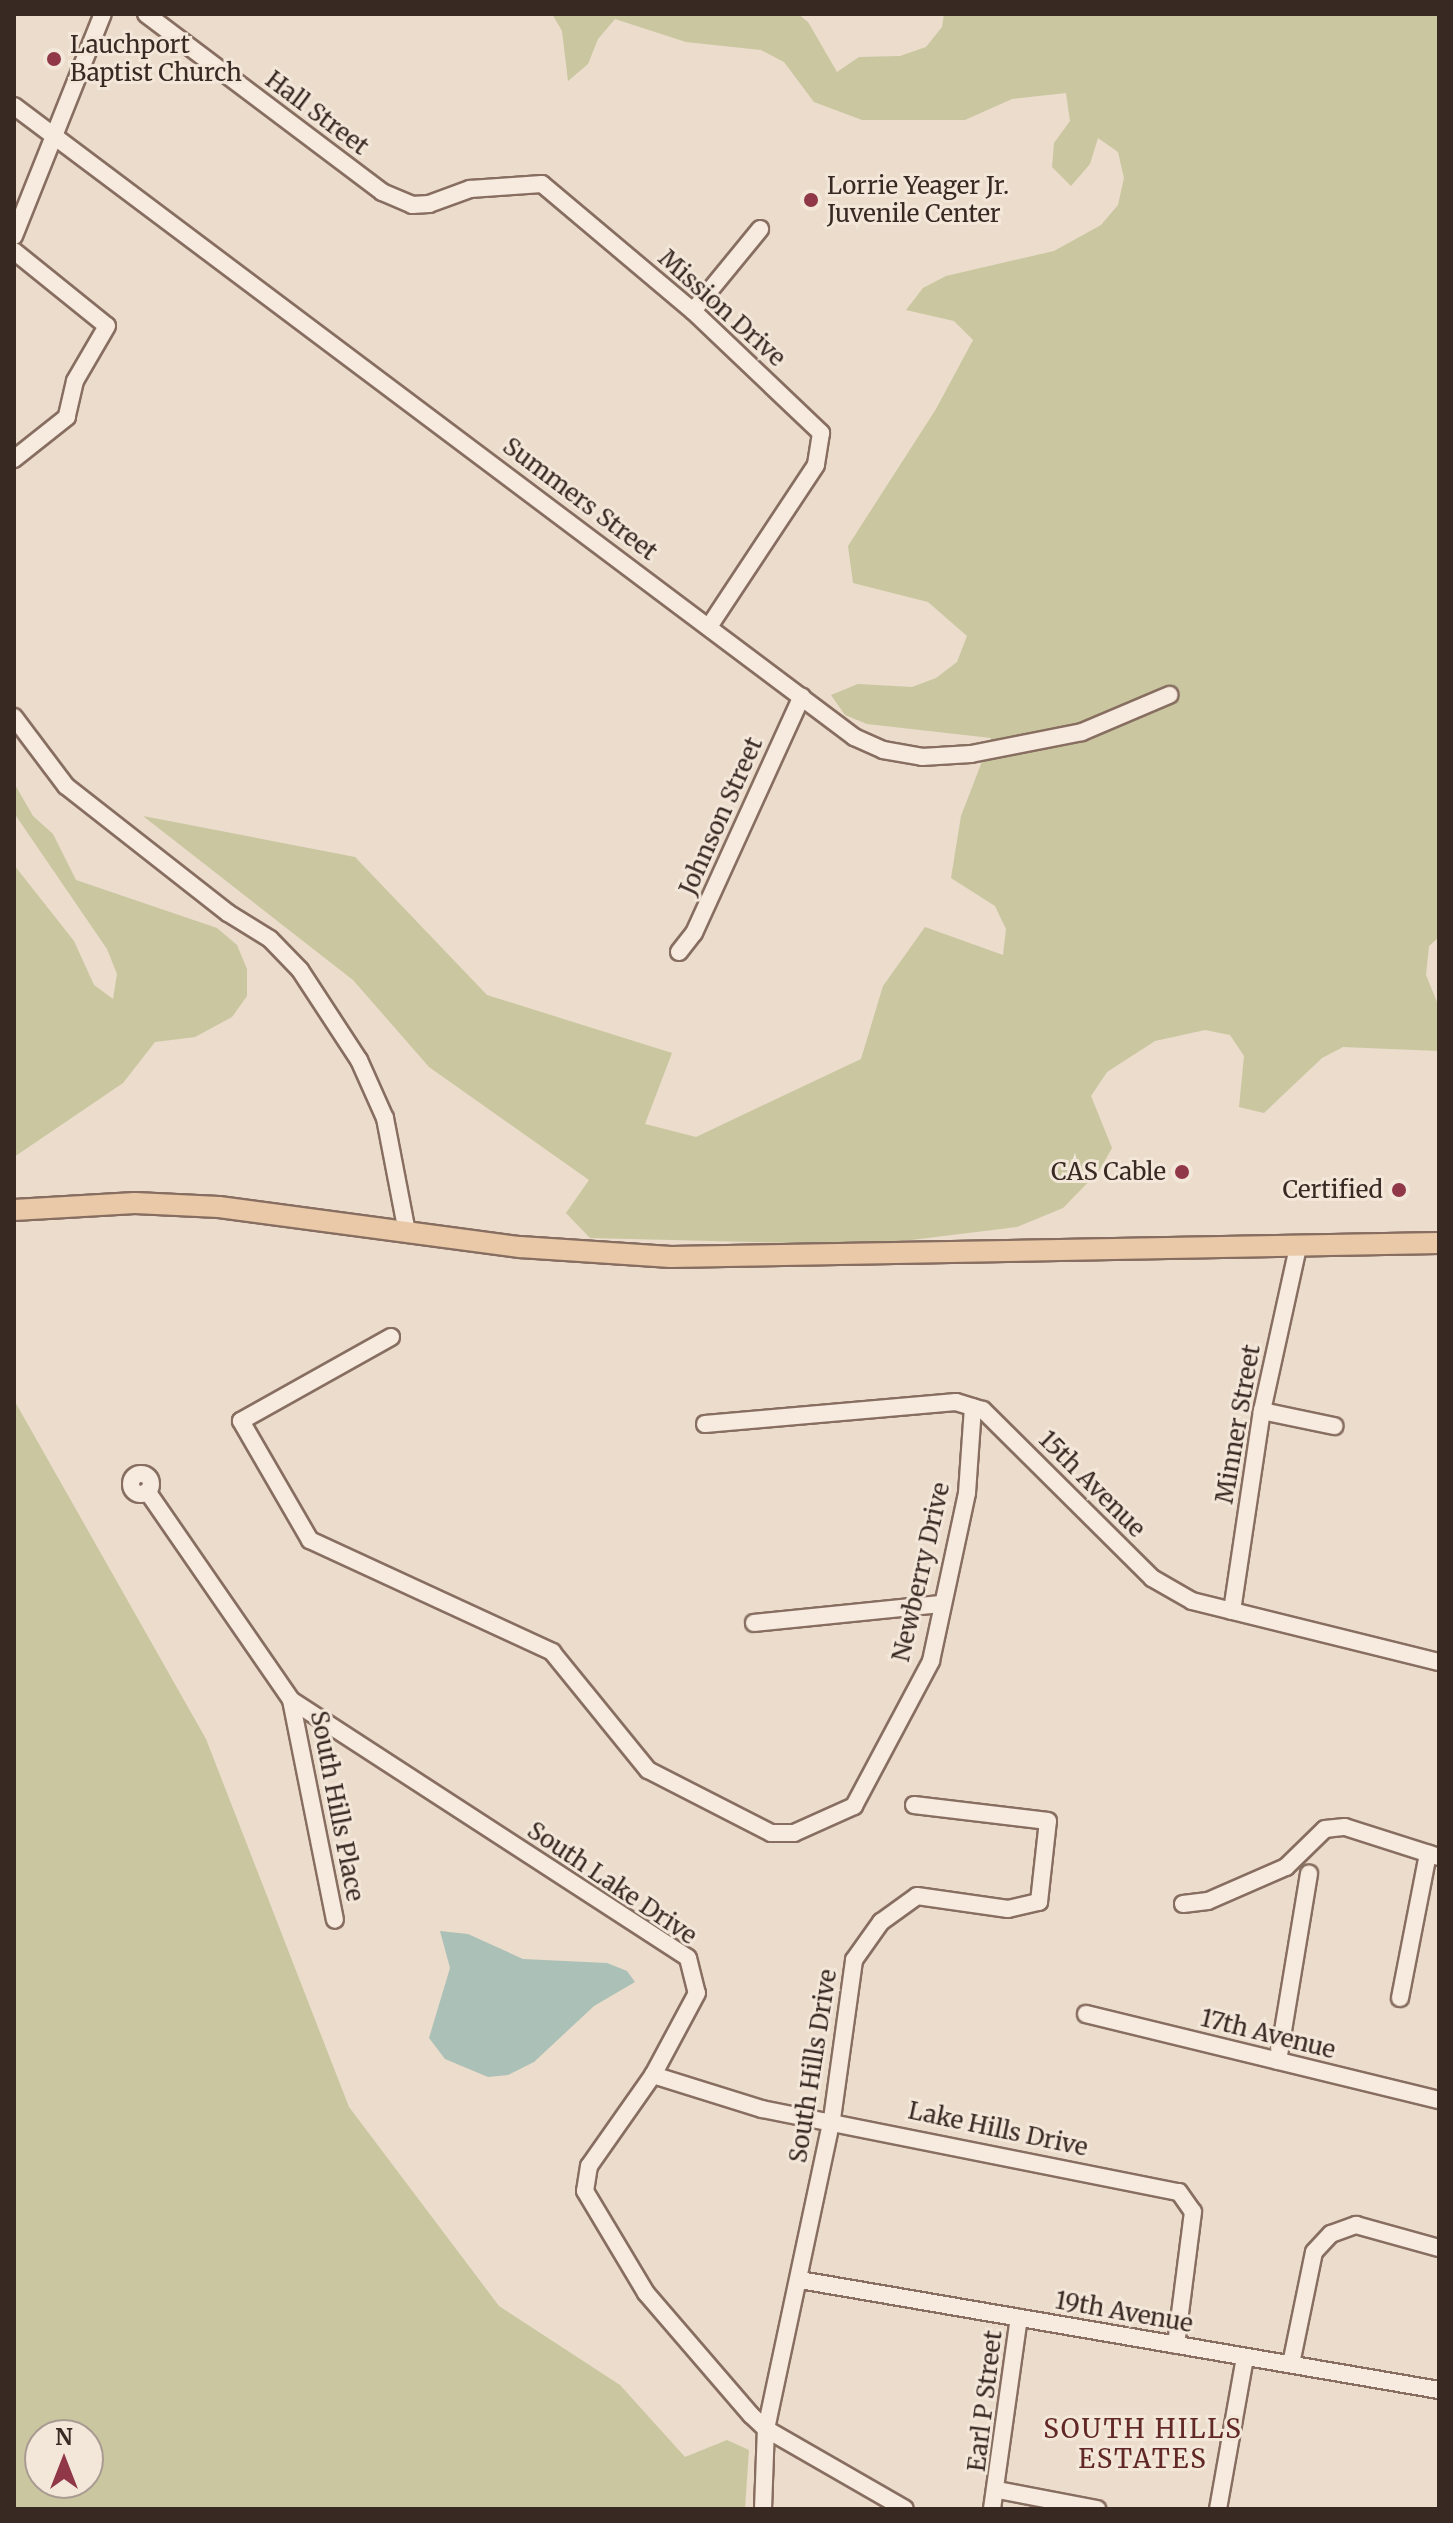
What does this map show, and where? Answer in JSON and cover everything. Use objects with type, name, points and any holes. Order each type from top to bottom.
[{"type":"main road","points":[[14,1210],[135,1203],[194,1206],[599,1254],[671,1257],[1439,1243]]},
{"type":"street","points":[[14,236],[103,14]]},
{"type":"street","name":"Hall Street","points":[[146,14],[382,192]]},
{"type":"street","name":"Summers Street","points":[[14,106],[710,625],[854,737],[883,750],[922,757],[971,754],[1082,732],[1169,695]]},
{"type":"street","name":"Mission Drive","points":[[382,192],[412,205],[429,204],[470,189],[542,184],[693,311],[821,433],[816,465],[710,625]]},
{"type":"street","points":[[693,311],[760,229]]},
{"type":"street","points":[[14,251],[107,326],[75,381],[67,417],[14,459]]},
{"type":"street","name":"Johnson Street","points":[[679,952],[694,933],[802,696]]},
{"type":"street","points":[[14,717],[66,786],[206,896],[270,939],[300,970],[359,1060],[385,1118],[407,1232]]},
{"type":"street","name":"Minner Street","points":[[1232,1611],[1262,1411],[1298,1247]]},
{"type":"street","name":"Newberry Drive","points":[[391,1337],[241,1421],[310,1540],[552,1652],[648,1770],[771,1833],[794,1833],[854,1806],[931,1661],[940,1604],[967,1493],[973,1407]]},
{"type":"street","points":[[705,1424],[956,1402],[973,1407]]},
{"type":"street","name":"15th Avenue","points":[[973,1407],[983,1410],[1152,1578],[1192,1601],[1439,1662]]},
{"type":"street","points":[[1262,1411],[1334,1426]]},
{"type":"street","name":"South Lake Drive","points":[[147,1491],[291,1700],[688,1958],[697,1993],[653,2075],[589,2166],[585,2191],[646,2293],[766,2429],[905,2509]]},
{"type":"street","points":[[754,1623],[940,1604]]},
{"type":"street","name":"South Hills Place","points":[[291,1700],[335,1920]]},
{"type":"street","name":"South Hills Drive","points":[[763,2509],[766,2429],[832,2119],[854,1960],[881,1922],[917,1896],[1008,1909],[1039,1902],[1048,1821],[914,1805]]},
{"type":"street","points":[[1183,1904],[1208,1901],[1286,1867],[1325,1829],[1345,1827],[1433,1856],[1400,1998]]},
{"type":"street","points":[[1278,2061],[1309,1874]]},
{"type":"street","name":"17th Avenue","points":[[1086,2014],[1439,2100]]},
{"type":"street","name":"Lake Hills Drive","points":[[653,2075],[762,2109],[832,2119],[1179,2192],[1193,2212],[1176,2345]]},
{"type":"street","points":[[1291,2364],[1314,2252],[1331,2234],[1356,2225],[1439,2248]]},
{"type":"street","name":"19th Avenue","points":[[800,2280],[1439,2390]]},
{"type":"street","name":"Earl P Street","points":[[992,2509],[998,2490],[1019,2318]]},
{"type":"street","points":[[1218,2509],[1245,2357]]},
{"type":"street","points":[[998,2490],[1097,2509]]},
{"type":"shaded area","points":[[552,14],[798,14],[808,22],[837,72],[859,57],[900,56],[926,47],[942,27],[944,14],[1439,14],[1439,937],[1429,946],[1426,975],[1439,1007],[1439,1051],[1343,1047],[1322,1058],[1264,1113],[1239,1107],[1244,1056],[1230,1035],[1205,1030],[1155,1041],[1107,1072],[1091,1096],[1112,1148],[1099,1171],[1063,1208],[1017,1227],[870,1245],[590,1238],[566,1213],[589,1180],[429,1067],[353,980],[143,816],[355,857],[487,995],[672,1053],[645,1124],[696,1137],[861,1059],[883,986],[925,927],[1003,955],[1006,929],[995,906],[951,878],[961,816],[991,738],[867,724],[845,715],[831,695],[858,684],[912,687],[936,678],[957,662],[967,636],[928,602],[853,583],[848,546],[936,409],[973,340],[954,321],[906,310],[923,288],[946,276],[1054,251],[1101,225],[1118,205],[1124,178],[1118,152],[1098,138],[1090,164],[1071,186],[1052,167],[1054,143],[1070,121],[1066,93],[1012,99],[965,120],[862,120],[814,102],[784,62],[761,50],[686,42],[615,19],[598,39],[588,64],[568,81],[562,31]]},
{"type":"shaded area","points":[[14,783],[33,816],[53,834],[76,880],[217,928],[237,945],[247,969],[247,996],[232,1017],[195,1037],[155,1042],[123,1083],[14,1157],[14,865],[74,941],[94,985],[113,999],[117,974],[107,949],[14,813]]},
{"type":"shaded area","points":[[14,1400],[206,1739],[349,2107],[499,2306],[620,2385],[685,2457],[727,2440],[749,2450],[745,2509],[14,2509]]},
{"type":"shaded area","points":[[440,1931],[468,1934],[523,1959],[607,1963],[627,1971],[635,1982],[594,2006],[534,2062],[508,2075],[488,2077],[445,2059],[429,2038],[450,1968]]},
{"type":"place","name":"Lauchport Baptist Church","points":[[54,59]]},
{"type":"place","name":"Lorrie Yeager Jr. Juvenile Center","points":[[811,200]]},
{"type":"place","name":"CAS Cable","points":[[1182,1172]]},
{"type":"place","name":"Certified","points":[[1399,1190]]},
{"type":"district","name":"SOUTH HILLS ESTATES","points":[[1143,2444]]}]
